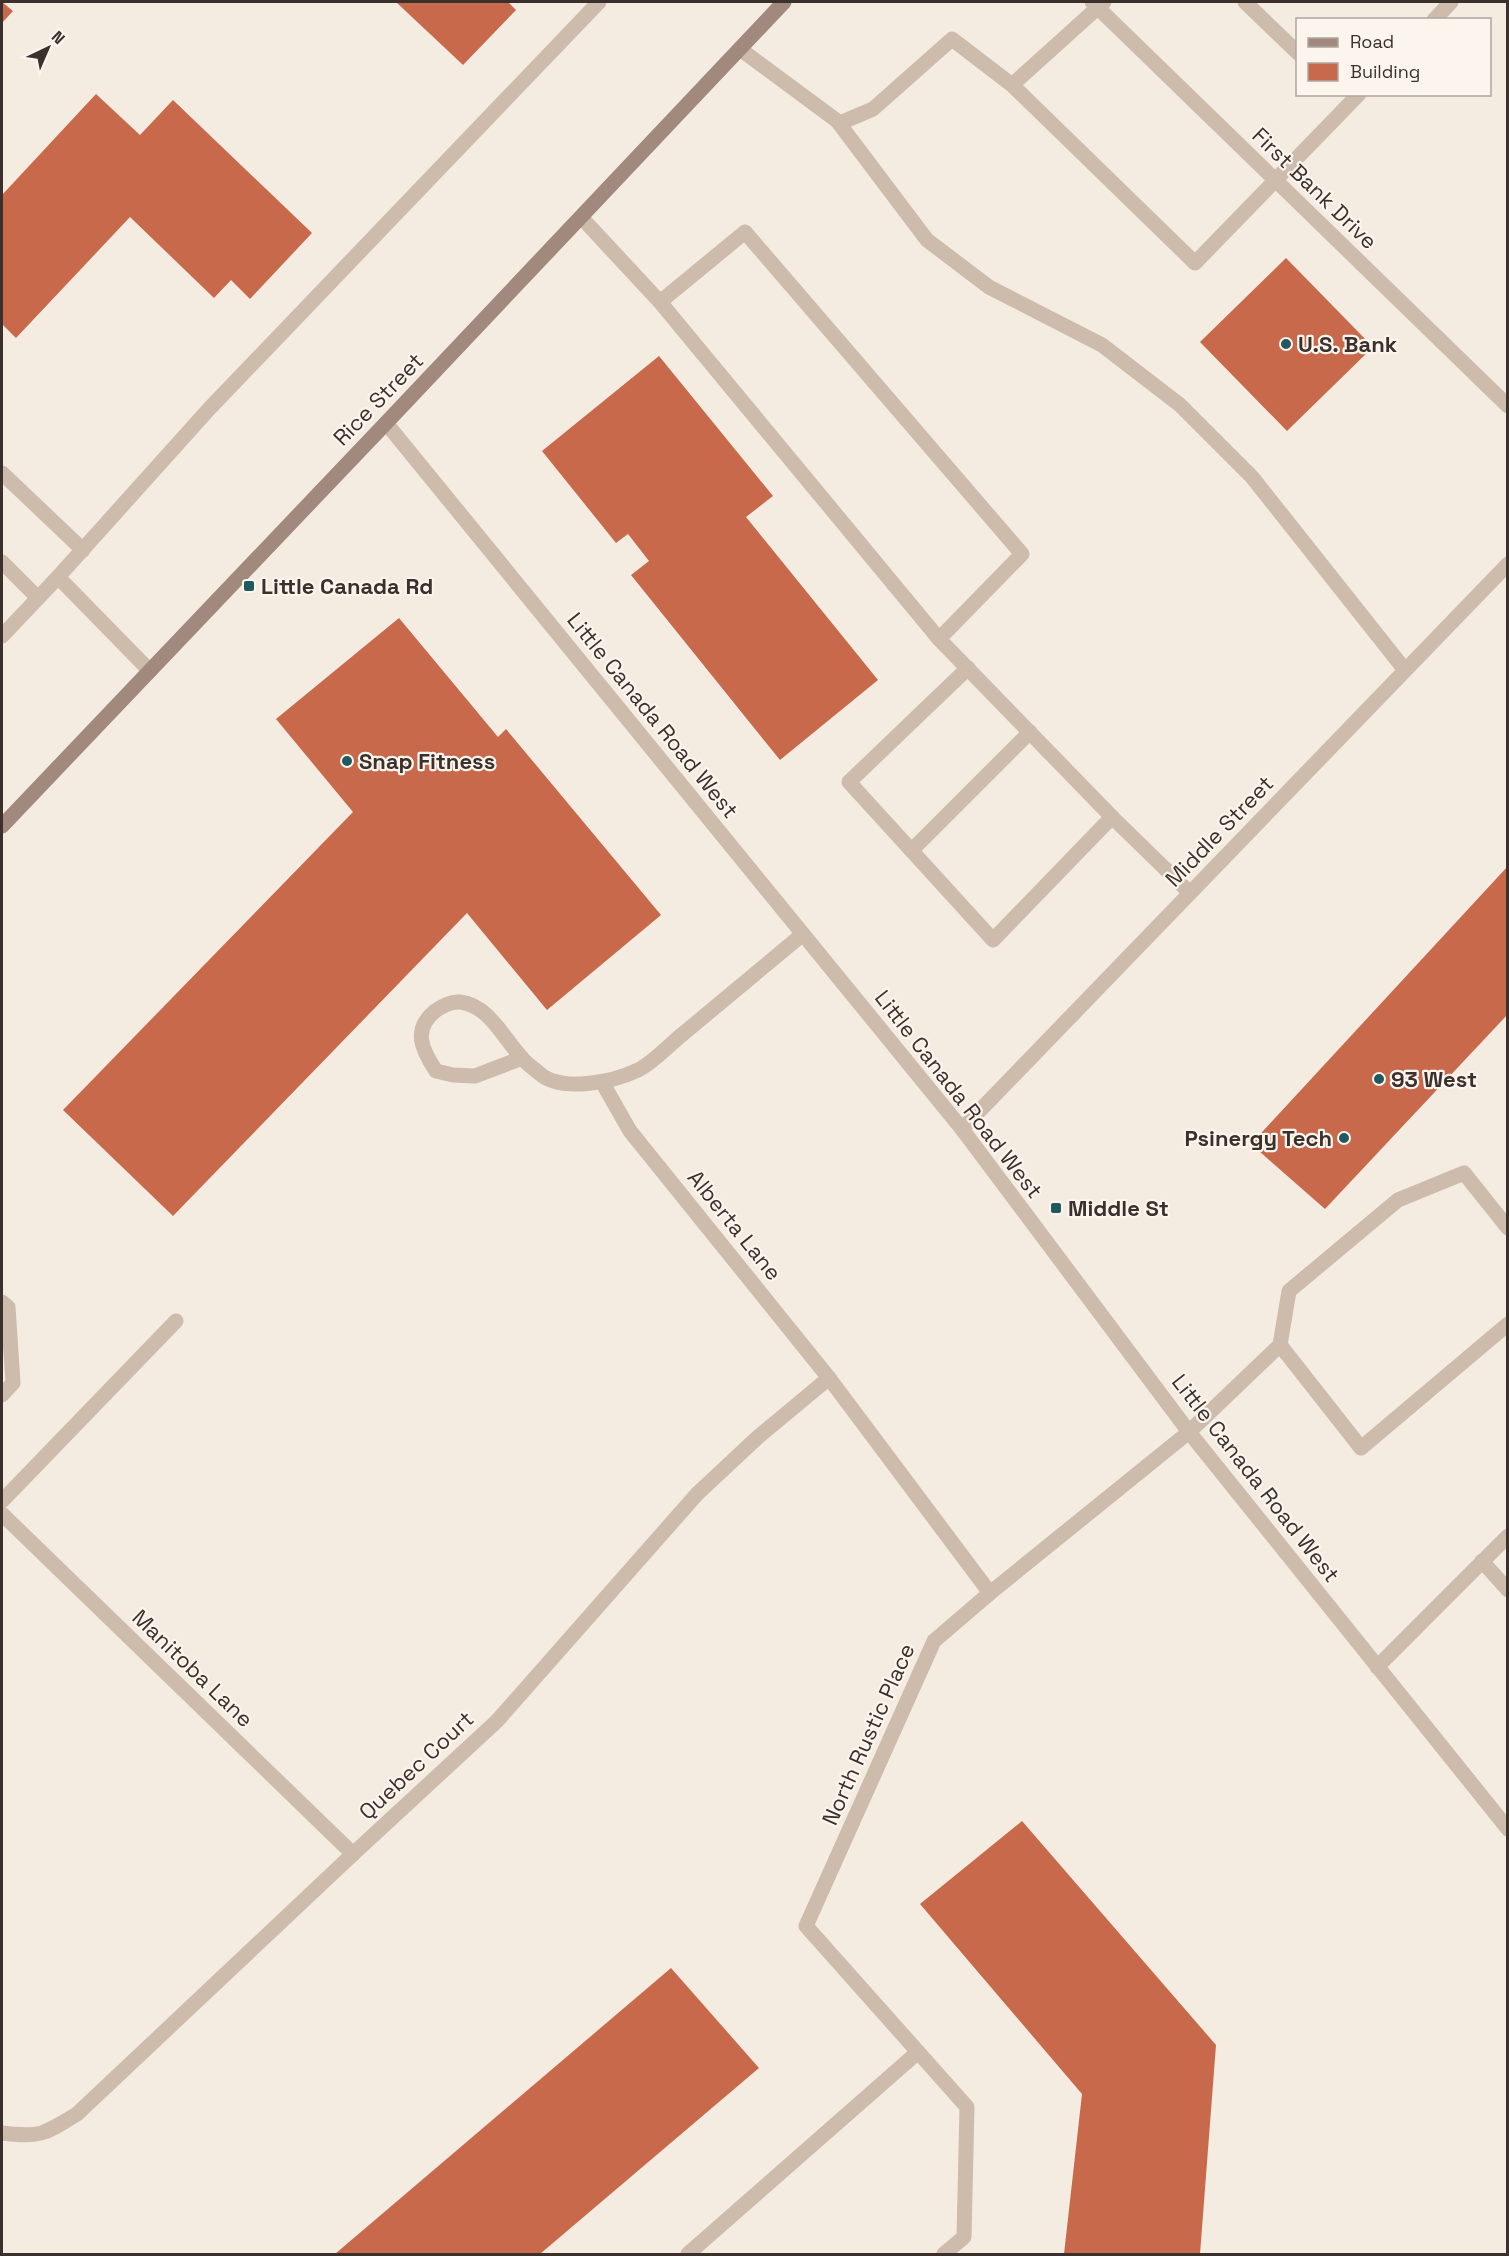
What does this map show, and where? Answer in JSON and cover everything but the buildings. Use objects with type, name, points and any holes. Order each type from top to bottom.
[{"type":"main road","name":"Rice Street","points":[[2,826],[784,2]]},
{"type":"street","points":[[2,636],[83,550],[209,409],[599,2]]},
{"type":"street","points":[[1245,2],[1296,51]]},
{"type":"street","points":[[1436,18],[1451,2]]},
{"type":"street","points":[[1012,85],[1098,4]]},
{"type":"street","name":"First Bank Drive","points":[[1098,4],[1508,406]]},
{"type":"street","points":[[838,122],[873,109],[952,39],[1012,85],[1195,263],[1350,98]]},
{"type":"street","points":[[740,48],[838,122],[927,240],[989,287],[1102,345],[1180,405],[1252,477],[1405,670]]},
{"type":"street","points":[[581,217],[660,302],[939,639],[1112,817],[1190,893]]},
{"type":"street","points":[[660,302],[745,232],[1022,554],[939,639]]},
{"type":"street","name":"Little Canada Road West","points":[[386,423],[962,1129],[1189,1432],[1508,1829]]},
{"type":"street","points":[[2,473],[83,550]]},
{"type":"street","points":[[2,562],[38,598]]},
{"type":"street","name":"Middle Street","points":[[962,1129],[1508,564]]},
{"type":"street","points":[[58,577],[150,671]]},
{"type":"street","points":[[968,668],[849,782],[993,940],[1112,817]]},
{"type":"street","points":[[912,850],[1030,732]]},
{"type":"street","points":[[522,1058],[475,1076],[453,1075],[436,1071],[426,1056],[421,1030],[428,1017],[443,1005],[458,1002],[476,1006],[491,1020],[522,1058],[547,1081],[573,1084],[602,1082],[640,1069],[803,934]]},
{"type":"street","name":"Alberta Lane","points":[[602,1082],[630,1131],[829,1378],[990,1593]]},
{"type":"street","points":[[1508,1228],[1464,1173],[1398,1200],[1289,1291],[1280,1345],[1361,1448],[1508,1324]]},
{"type":"street","points":[[2,1302],[8,1307],[13,1383],[2,1395]]},
{"type":"street","points":[[2,1502],[176,1321]]},
{"type":"street","name":"North Rustic Place","points":[[944,2254],[964,2237],[967,2107],[806,1926],[934,1641],[1189,1432],[1280,1345]]},
{"type":"street","name":"Quebec Court","points":[[2,2133],[22,2136],[45,2134],[76,2114],[497,1722],[696,1494],[758,1437],[829,1378]]},
{"type":"street","name":"Manitoba Lane","points":[[2,1514],[353,1854]]},
{"type":"street","points":[[1377,1667],[1508,1536]]},
{"type":"street","points":[[1482,1561],[1508,1590]]},
{"type":"street","points":[[688,2254],[918,2052]]},
{"type":"place","name":"U.S. Bank","points":[[1286,344]]},
{"type":"place","name":"Little Canada Rd","points":[[249,586]]},
{"type":"place","name":"Snap Fitness","points":[[347,761]]},
{"type":"place","name":"93 West","points":[[1379,1079]]},
{"type":"place","name":"Psinergy Tech","points":[[1344,1138]]},
{"type":"place","name":"Middle St","points":[[1056,1208]]}]
